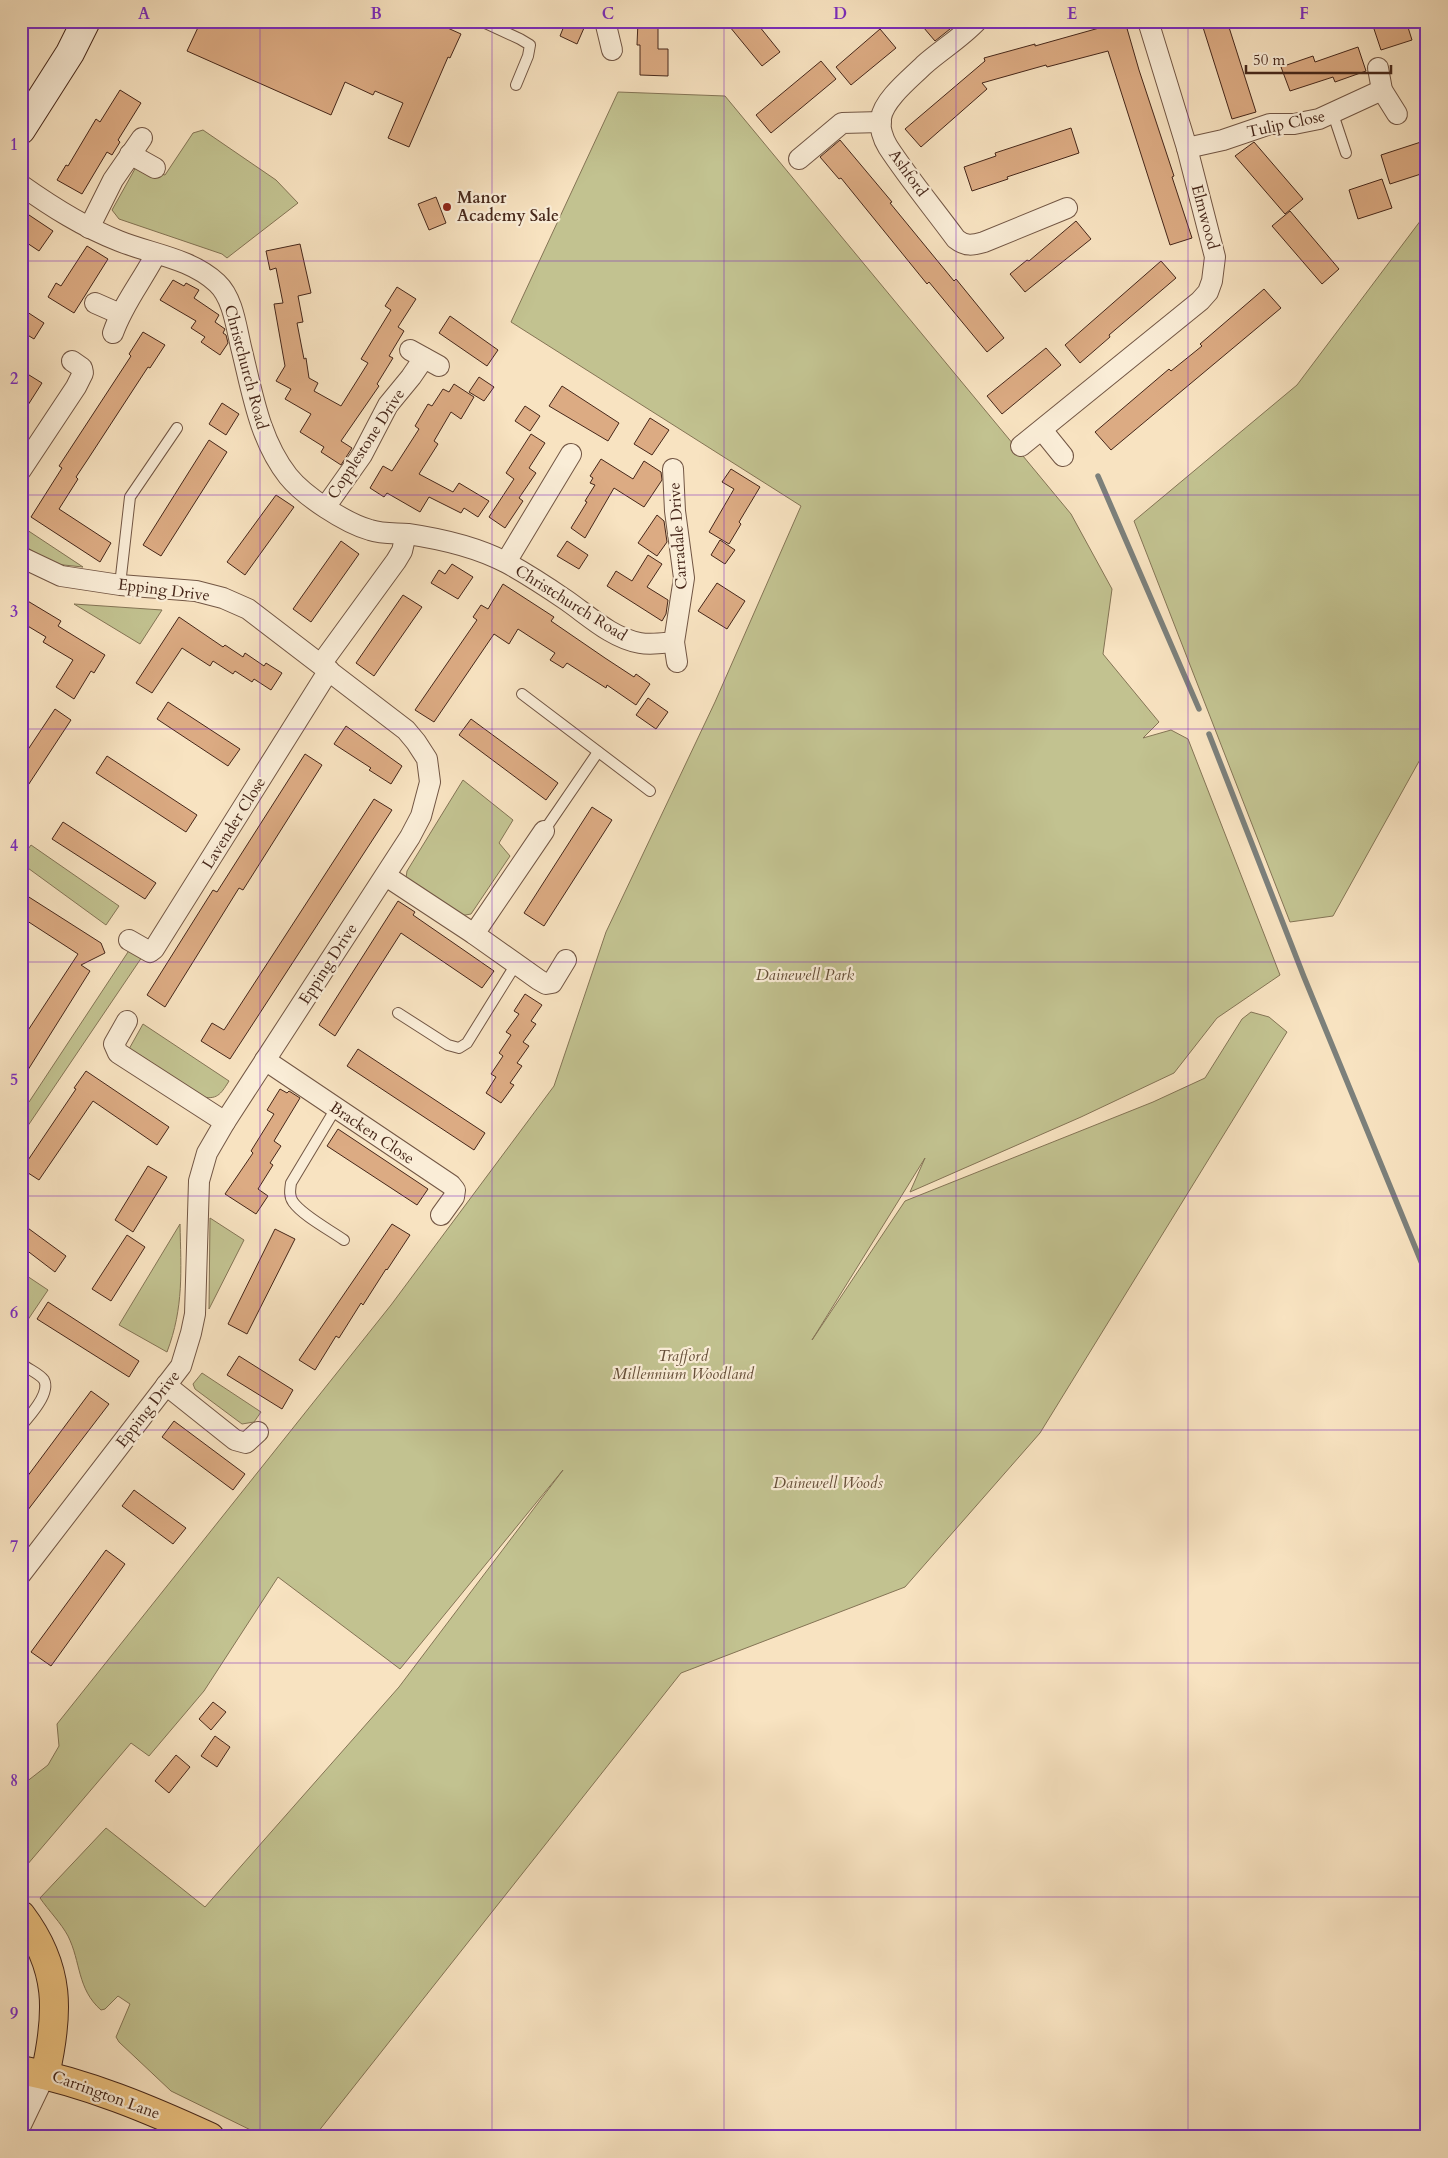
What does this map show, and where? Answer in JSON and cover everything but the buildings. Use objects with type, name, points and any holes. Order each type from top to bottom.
[{"type":"main road","name":"Carrington Lane","points":[[21,1914],[31,1928],[48,1964],[55,1989],[54,2025],[33,2072],[117,2098],[169,2118],[210,2137]]},
{"type":"street","points":[[21,130],[66,61],[86,21]]},
{"type":"street","points":[[606,21],[612,50]]},
{"type":"street","points":[[799,159],[842,122],[881,122],[884,108],[897,91],[926,64],[961,38],[977,21]]},
{"type":"street","name":"Elmwood","points":[[1021,446],[1188,312],[1208,292],[1215,269],[1215,257],[1187,148],[1148,21]]},
{"type":"street","points":[[1378,68],[1382,90],[1397,114]]},
{"type":"street","name":"Tulip Close","points":[[1187,148],[1223,140],[1270,124],[1294,124],[1333,114],[1360,99],[1382,90]]},
{"type":"street","name":"Ashford","points":[[881,122],[888,146],[956,239],[963,244],[972,245],[984,242],[1067,208]]},
{"type":"street","points":[[89,228],[113,180],[142,138]]},
{"type":"street","points":[[130,154],[155,168]]},
{"type":"street","name":"Christchurch Road","points":[[21,185],[59,211],[89,228],[119,241],[184,262],[215,281],[226,294],[231,306],[255,406],[265,438],[289,477],[301,489],[350,522],[370,530],[406,534],[461,544],[506,562],[626,639],[650,645],[674,642]]},
{"type":"street","points":[[113,333],[120,314],[145,276],[156,254]]},
{"type":"street","points":[[94,303],[120,314]]},
{"type":"street","name":"Copplestone Drive","points":[[326,506],[362,456],[388,405],[424,358]]},
{"type":"street","points":[[21,470],[83,374],[82,368],[72,361]]},
{"type":"street","points":[[1042,430],[1063,456]]},
{"type":"street","points":[[506,562],[571,454]]},
{"type":"street","name":"Carradale Drive","points":[[673,469],[675,511],[684,578],[674,642],[677,662]]},
{"type":"street","name":"Lavender Close","points":[[129,940],[146,951],[150,952],[154,949],[325,667],[396,561],[402,551],[406,534]]},
{"type":"street","name":"Epping Drive","points":[[21,557],[60,576],[196,591],[223,598],[248,609],[406,730],[427,759],[430,782],[422,816],[386,876],[224,1122],[208,1153],[199,1181],[196,1286],[192,1333],[181,1366],[21,1574]]},
{"type":"street","points":[[474,934],[544,831]]},
{"type":"street","points":[[386,876],[546,984],[552,983],[566,960]]},
{"type":"street","points":[[127,1021],[114,1044],[118,1053],[224,1122]]},
{"type":"street","name":"Bracken Close","points":[[265,1060],[451,1185],[455,1190],[454,1197],[441,1215]]},
{"type":"street","points":[[166,1385],[235,1440],[246,1443],[258,1432]]},
{"type":"street","points":[[21,2125],[33,2072]]},
{"type":"lane","points":[[481,21],[520,39],[530,46],[516,85]]},
{"type":"lane","points":[[1333,114],[1346,153]]},
{"type":"lane","points":[[120,584],[130,497],[177,428]]},
{"type":"lane","points":[[522,694],[650,791]]},
{"type":"lane","points":[[544,831],[598,752]]},
{"type":"lane","points":[[398,1013],[448,1045],[459,1048],[467,1043],[516,964]]},
{"type":"lane","points":[[336,1108],[291,1183],[289,1193],[292,1201],[300,1209],[344,1240]]},
{"type":"lane","points":[[21,1363],[44,1380],[46,1387],[41,1400],[21,1426]]},
{"type":"green space","points":[[618,92],[725,96],[1071,514],[1112,589],[1103,654],[1159,722],[1143,738],[1171,730],[1188,739],[1280,975],[1217,1018],[1174,1073],[1081,1117],[910,1192],[925,1158],[812,1340],[905,1201],[1153,1102],[1205,1078],[1242,1019],[1251,1012],[1269,1017],[1287,1032],[1040,1433],[905,1587],[681,1673],[314,2137],[265,2137],[171,2091],[119,2042],[116,2037],[130,2004],[118,1996],[105,2009],[101,2010],[93,2002],[83,1984],[68,1936],[40,1898],[106,1828],[205,1907],[399,1687],[563,1470],[400,1669],[278,1577],[204,1691],[149,1756],[131,1743],[21,1872],[21,1786],[48,1765],[59,1746],[57,1724],[391,1305],[554,1086],[606,932],[715,702],[801,506],[511,322]]},
{"type":"green space","points":[[203,130],[276,180],[298,203],[227,258],[222,254],[119,219],[112,210],[136,167],[165,175],[193,133]]},
{"type":"green space","points":[[1427,212],[1427,747],[1333,916],[1290,922],[1134,521],[1297,385]]},
{"type":"green space","points":[[21,526],[83,567],[54,564],[21,544]]},
{"type":"green space","points":[[74,604],[162,610],[140,644]]},
{"type":"green space","points":[[463,780],[513,820],[499,843],[510,856],[471,914],[460,916],[406,878],[407,871]]},
{"type":"green space","points":[[31,845],[119,906],[106,925],[21,863],[21,859]]},
{"type":"green space","points":[[130,949],[142,957],[21,1136],[21,1099],[24,1098],[29,1102]]},
{"type":"green space","points":[[143,1024],[229,1081],[222,1092],[213,1097],[204,1097],[140,1055],[137,1059],[129,1049]]},
{"type":"green space","points":[[210,1218],[244,1240],[209,1309]]},
{"type":"green space","points":[[180,1224],[181,1273],[179,1304],[167,1352],[119,1325]]},
{"type":"green space","points":[[21,1272],[48,1290],[21,1330]]},
{"type":"green space","points":[[202,1373],[261,1412],[254,1422],[242,1424],[195,1389],[193,1384]]},
{"type":"waterway","points":[[1098,476],[1199,709]]},
{"type":"waterway","points":[[1209,734],[1304,977],[1427,1276]]},
{"type":"place","name":"Manor Academy Sale","points":[[447,207]]},
{"type":"park label","name":"Dainewell Park","points":[[805,975]]},
{"type":"park label","name":"Trafford Millennium Woodland","points":[[683,1365]]},
{"type":"park label","name":"Dainewell Woods","points":[[828,1483]]}]
